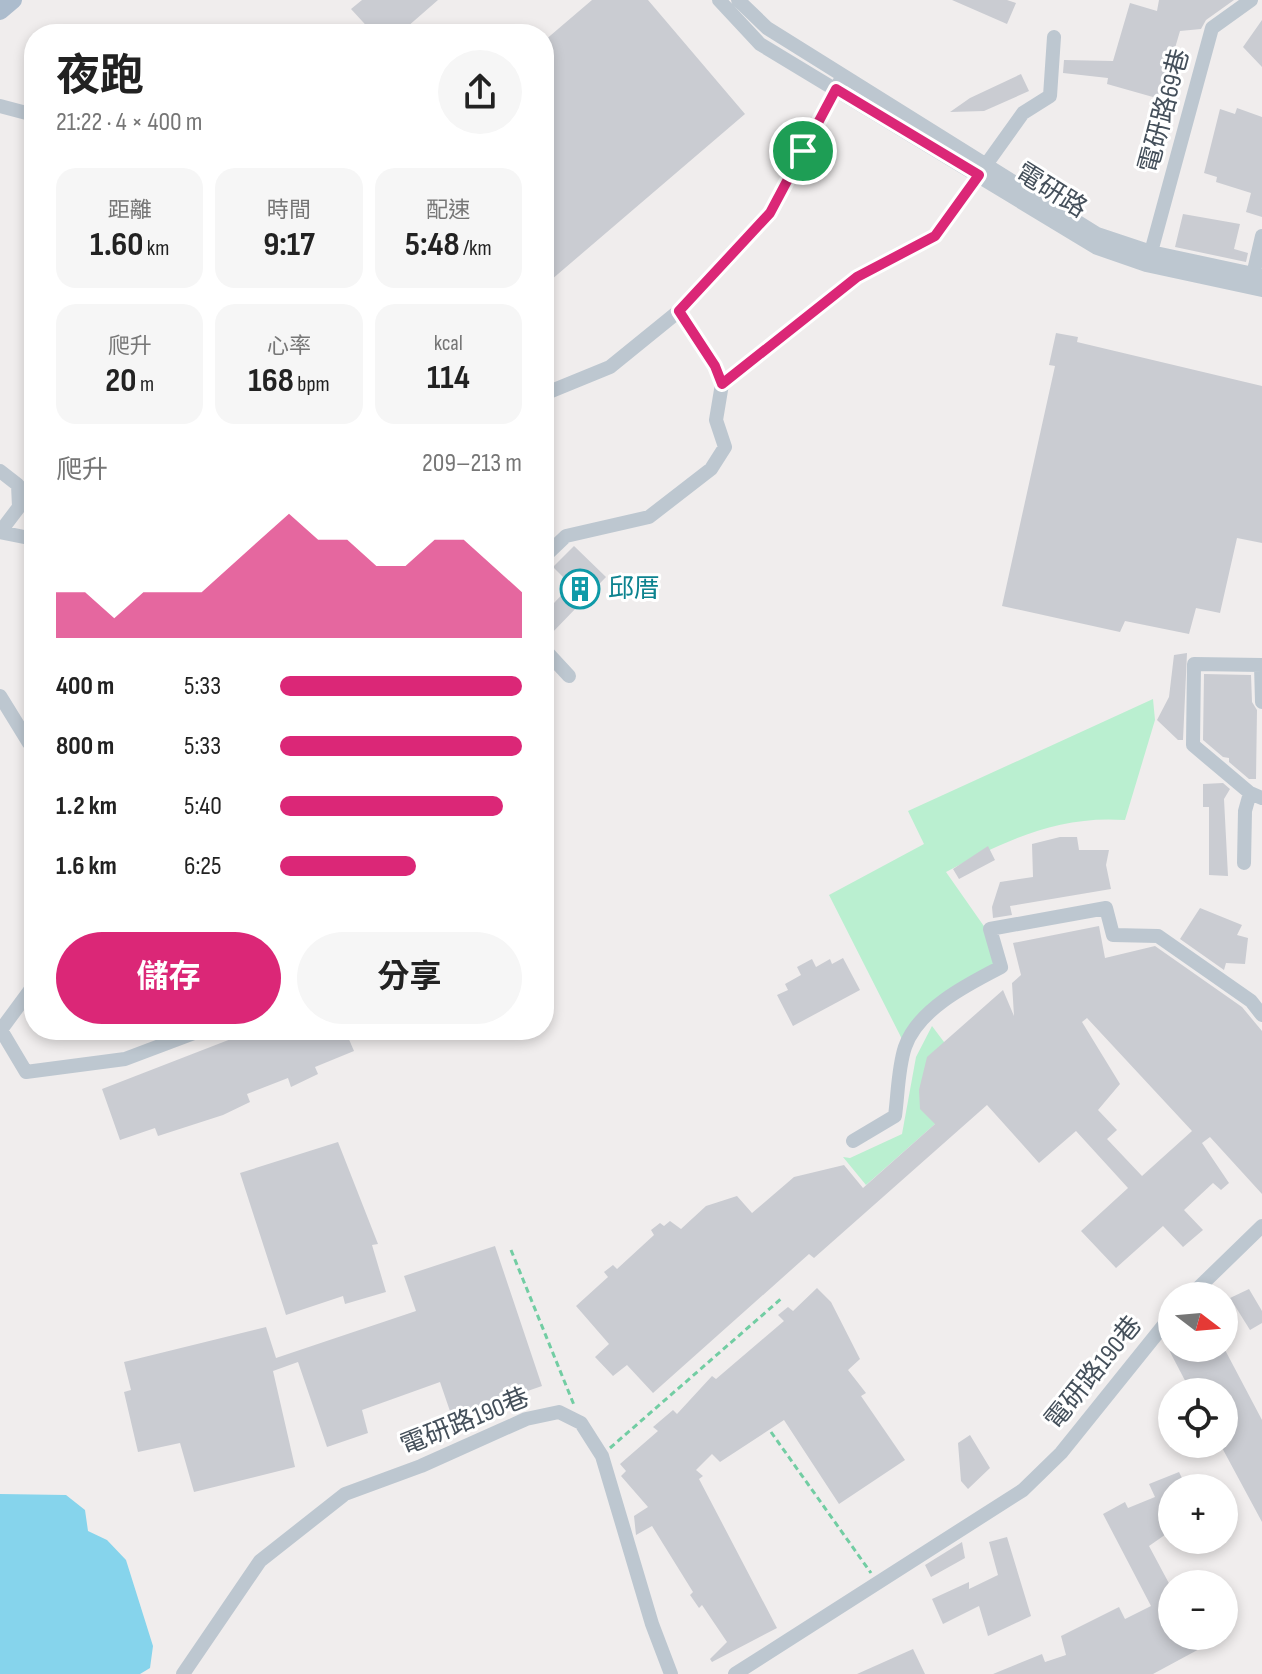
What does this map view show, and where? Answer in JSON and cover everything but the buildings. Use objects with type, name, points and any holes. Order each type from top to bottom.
[{"type":"main road","points":[[0,11],[13,0]]},
{"type":"street","name":"電研路","points":[[719,0],[760,44],[839,82]]},
{"type":"street","name":"電研路","points":[[738,0],[767,28],[839,82],[982,170],[1097,234],[1151,252],[1258,276]]},
{"type":"street","name":"電研路69巷","points":[[1151,252],[1212,28],[1251,0]]},
{"type":"street","points":[[722,384],[857,277],[935,236],[1023,113],[1050,96],[1054,37]]},
{"type":"street","points":[[554,390],[610,367],[679,311],[770,213],[839,82]]},
{"type":"street","points":[[0,106],[24,112]]},
{"type":"street","name":"電研路","points":[[982,170],[1097,248],[1146,265],[1262,290]]},
{"type":"street","points":[[1258,276],[1262,236]]},
{"type":"street","points":[[554,547],[566,536],[649,517],[711,469],[725,447],[716,420],[722,384],[715,366],[679,311]]},
{"type":"street","points":[[0,471],[18,485],[19,507],[0,532],[24,537]]},
{"type":"street","points":[[554,660],[569,676]]},
{"type":"street","points":[[1244,863],[1245,811],[1256,796],[1193,745],[1194,664],[1262,665],[1262,702]]},
{"type":"street","points":[[0,696],[24,735]]},
{"type":"street","points":[[853,1141],[895,1116],[905,1045],[931,1010],[961,988],[1001,967],[990,929],[1106,908],[1113,935],[1158,936],[1251,1001],[1262,1015]]},
{"type":"street","points":[[24,999],[1,1031],[26,1072],[125,1059],[175,1040]]},
{"type":"street","points":[[1204,1282],[1262,1226]]},
{"type":"street","name":"電研路190巷","points":[[735,1674],[1023,1490],[1061,1453],[1158,1332]]},
{"type":"street","name":"電研路190巷","points":[[183,1674],[260,1561],[345,1494],[421,1466],[526,1419],[559,1412],[581,1423]]},
{"type":"street","points":[[581,1423],[602,1456],[652,1624],[671,1674]]},
{"type":"path","points":[[511,1250],[581,1423]]},
{"type":"path","points":[[602,1456],[782,1298]]},
{"type":"path","points":[[771,1432],[877,1583]]},
{"type":"green space","points":[[1153,699],[1155,720],[1125,820],[1053,826],[1010,841],[946,872],[995,942],[1001,967],[961,988],[905,1045],[829,895],[924,844],[908,811]]},
{"type":"green space","points":[[932,1026],[944,1042],[935,1124],[866,1185],[843,1157],[850,1158],[902,1134],[916,1057]]},
{"type":"water","points":[[0,1494],[66,1495],[85,1510],[88,1531],[107,1540],[126,1560],[153,1646],[150,1668],[140,1674],[0,1674]]},
{"type":"place","name":"邱厝","points":[[580,589]]},
{"type":"route","points":[[836,89],[979,175],[935,236],[857,277],[722,384],[715,366],[679,311],[770,213],[803,151],[836,89]]}]
